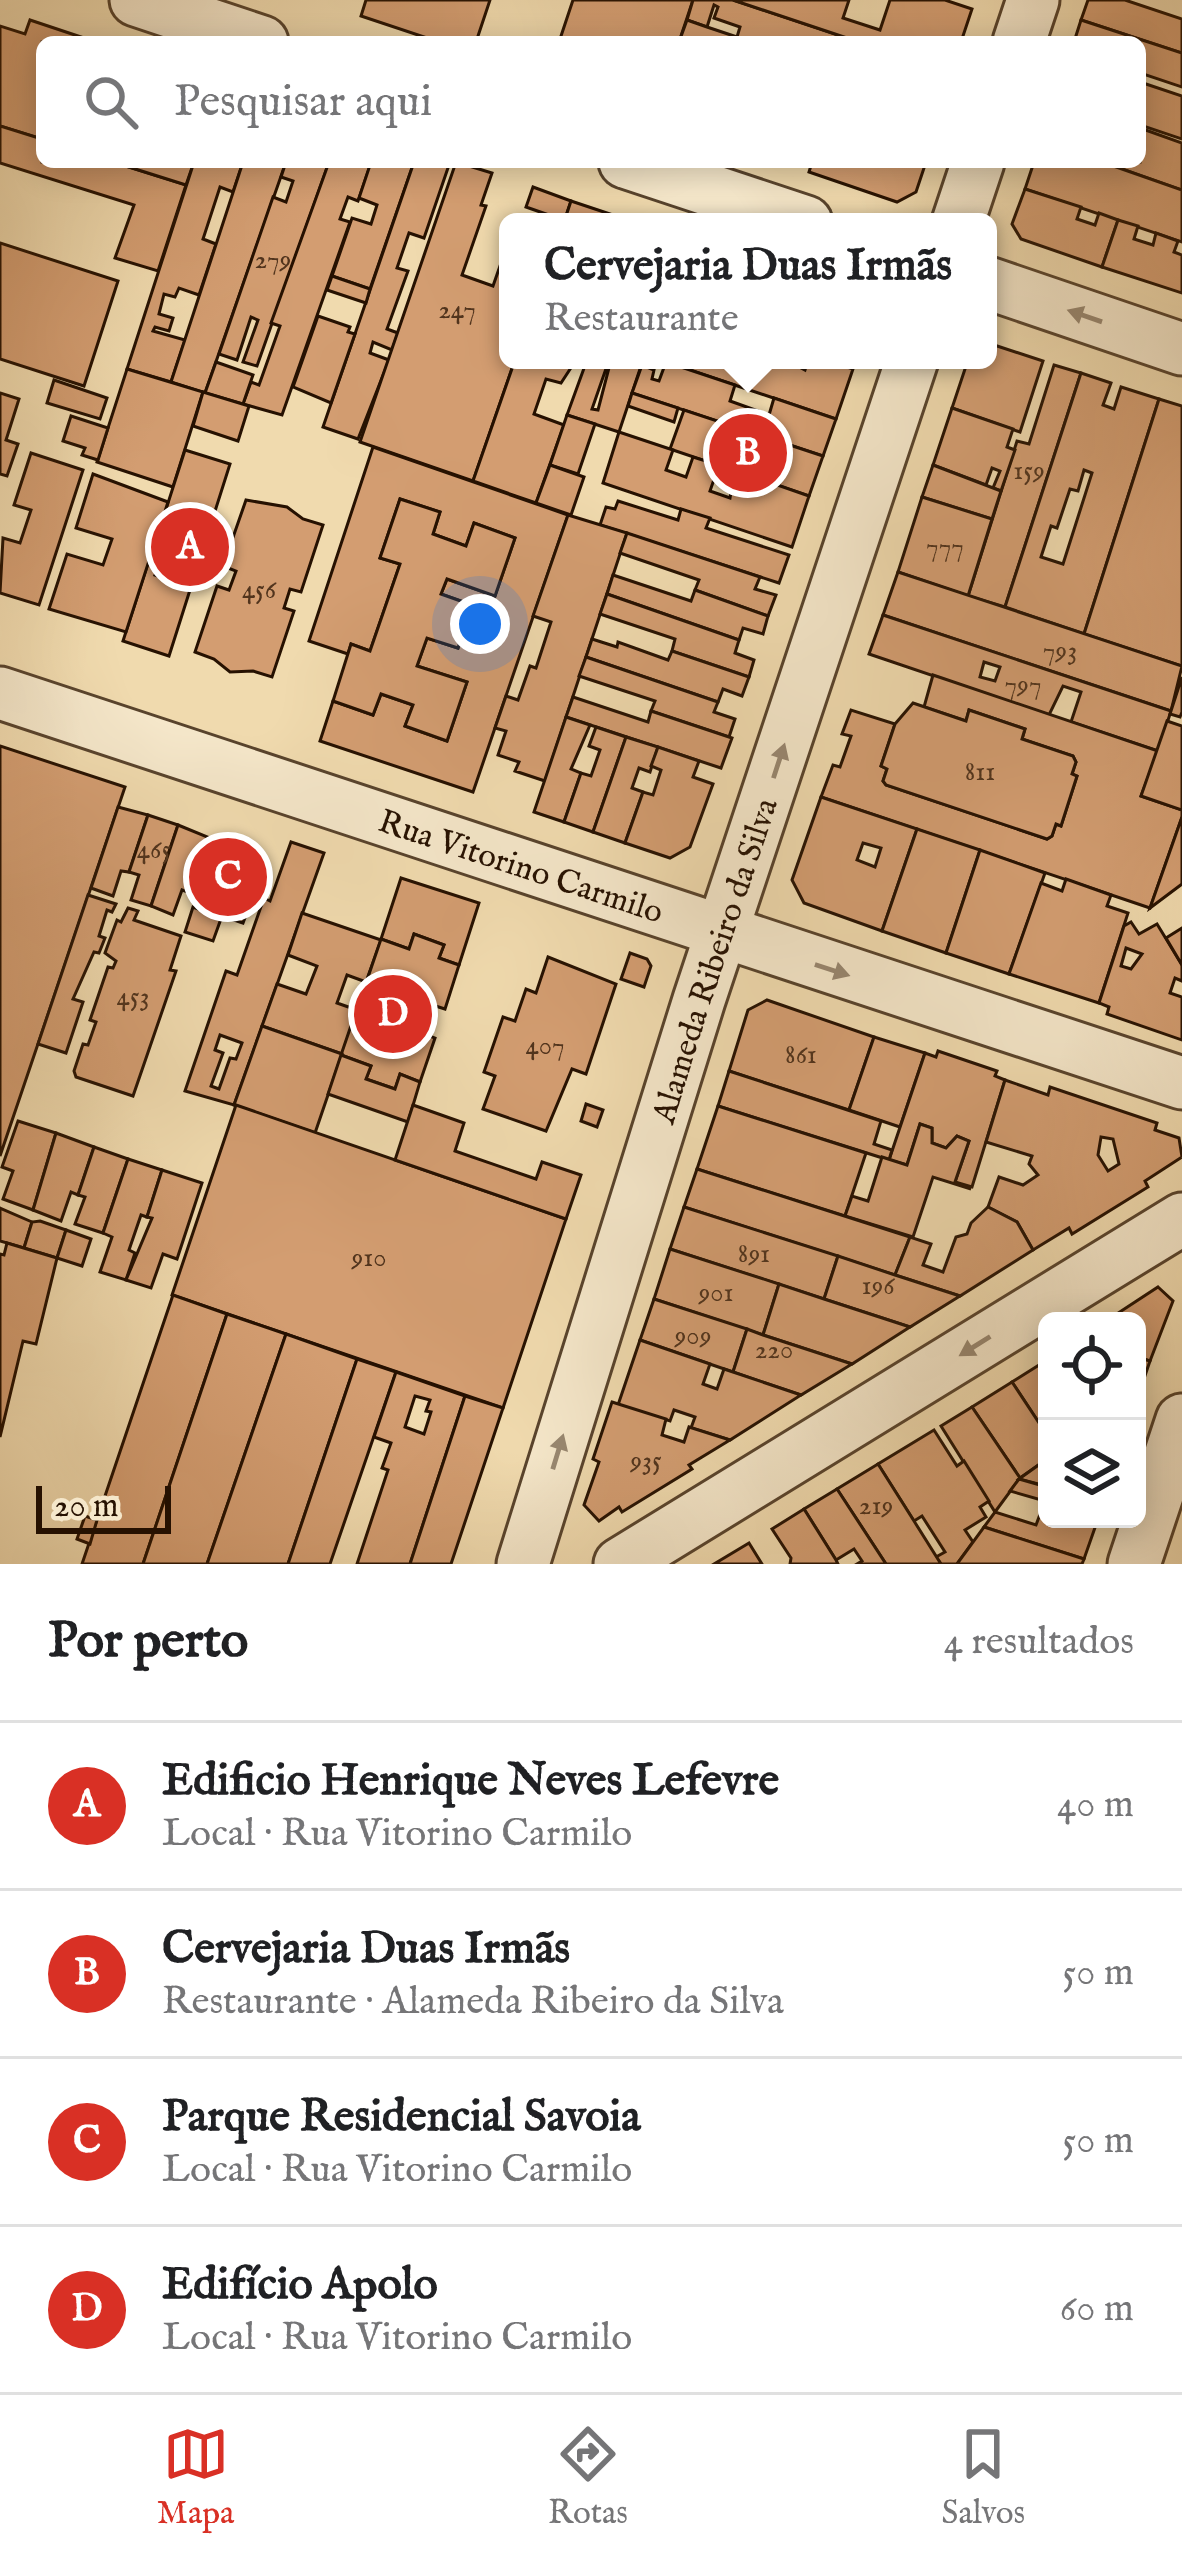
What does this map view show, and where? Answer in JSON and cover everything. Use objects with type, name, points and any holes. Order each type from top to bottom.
[{"type":"street","points":[[136,0],[244,36]]},
{"type":"street","points":[[1020,36],[1033,0]]},
{"type":"street","points":[[643,168],[779,213]]},
{"type":"street","points":[[961,213],[976,168]]},
{"type":"street","points":[[997,286],[1182,349]]},
{"type":"street","name":"Alameda Ribeiro da Silva","points":[[526,1561],[721,932],[909,369]]},
{"type":"street","name":"Rua Vitorino Carmilo","points":[[0,693],[1182,1084]]},
{"type":"street","points":[[620,1564],[1182,1219]]},
{"type":"street","points":[[1134,1564],[1182,1420]]},
{"type":"building","points":[[366,0],[490,0],[478,36],[421,36],[361,16]]},
{"type":"building","points":[[573,0],[693,0],[681,36],[561,36]]},
{"type":"building","points":[[693,0],[733,0],[841,36],[737,36],[740,27],[714,18],[718,7],[714,5],[707,27],[687,20]]},
{"type":"building","points":[[733,0],[849,0],[843,18],[880,30],[890,0],[945,0],[972,9],[963,36],[841,36]]},
{"type":"building","points":[[1088,0],[1125,0],[1182,19],[1182,53],[1146,41],[1146,36],[1130,36],[1081,20]]},
{"type":"building","points":[[30,20],[78,36],[36,36],[36,137],[0,126],[0,26],[25,34]]},
{"type":"building","points":[[687,20],[734,36],[681,36]]},
{"type":"building","points":[[1081,20],[1130,36],[1076,36]]},
{"type":"building","points":[[1146,41],[1182,53],[1182,87],[1146,75]]},
{"type":"building","points":[[1146,84],[1182,96],[1182,139],[1146,127]]},
{"type":"building","points":[[0,126],[36,137],[36,168],[132,168],[186,185],[158,271],[115,258],[134,205],[0,163]]},
{"type":"building","points":[[1146,130],[1182,143],[1182,190],[1119,168],[1146,168]]},
{"type":"building","points":[[132,168],[192,168],[186,185]]},
{"type":"building","points":[[192,168],[241,168],[233,192],[220,187],[203,239],[216,244],[199,295],[179,288],[175,297],[164,294],[159,314],[173,318],[169,331],[155,327],[153,331],[185,340],[171,382],[127,369]]},
{"type":"building","points":[[241,168],[284,168],[205,393],[171,382]]},
{"type":"building","points":[[284,168],[327,168],[257,366],[243,362],[258,320],[251,317],[237,360],[219,354],[273,197],[286,202],[293,181],[281,177]]},
{"type":"building","points":[[327,168],[369,168],[358,201],[348,197],[340,219],[350,222],[282,415],[243,404],[251,382],[259,385],[280,326],[271,323]]},
{"type":"building","points":[[369,168],[412,168],[370,289],[332,276],[352,218],[371,224],[377,205],[359,198]]},
{"type":"building","points":[[412,168],[448,168],[424,238],[409,233],[397,268],[408,271],[387,329],[398,333],[392,350],[373,342],[370,353],[389,360],[358,439],[323,427]]},
{"type":"building","points":[[454,168],[492,173],[462,275],[493,286],[499,269],[499,369],[512,369],[473,481],[360,442]]},
{"type":"building","points":[[810,168],[924,168],[916,192],[897,202],[809,172]]},
{"type":"building","points":[[1032,168],[1119,168],[1182,190],[1182,242],[1025,189]]},
{"type":"building","points":[[533,187],[571,201],[567,213],[526,207]]},
{"type":"building","points":[[1025,189],[1081,207],[1077,219],[1095,225],[1099,213],[1118,220],[1102,267],[1021,239],[1012,224]]},
{"type":"building","points":[[571,201],[607,213],[567,213]]},
{"type":"building","points":[[1118,220],[1138,226],[1134,239],[1153,245],[1156,233],[1178,241],[1174,252],[1182,255],[1182,293],[1102,267]]},
{"type":"building","points":[[0,243],[118,281],[84,386],[0,359]]},
{"type":"building","points":[[332,276],[370,289],[366,303],[327,290]]},
{"type":"building","points":[[318,316],[350,327],[348,332],[355,334],[331,403],[293,387]]},
{"type":"building","points":[[997,346],[1043,361],[1020,432],[952,408],[965,369],[997,369]]},
{"type":"building","points":[[216,362],[253,375],[243,404],[205,393]]},
{"type":"building","points":[[1054,365],[1081,373],[1005,607],[968,596],[1017,441],[1029,444]]},
{"type":"building","points":[[127,369],[203,392],[173,487],[97,462]]},
{"type":"building","points":[[512,369],[570,369],[561,383],[546,379],[534,414],[564,425],[536,503],[473,481]]},
{"type":"building","points":[[584,369],[606,369],[592,409],[598,410],[609,369],[640,369],[619,432],[567,415]]},
{"type":"building","points":[[641,369],[654,370],[652,379],[659,381],[663,369],[687,369],[735,385],[730,401],[769,415],[774,398],[836,419],[823,456],[632,393]]},
{"type":"building","points":[[687,369],[853,369],[836,419]]},
{"type":"building","points":[[1081,373],[1111,383],[1103,405],[1114,409],[1121,387],[1159,399],[1084,634],[1005,607]],"holes":[[[1084,470],[1092,473],[1063,564],[1041,557],[1070,489],[1078,491]]]},
{"type":"building","points":[[54,380],[107,398],[100,419],[47,403]]},
{"type":"building","points":[[203,392],[249,406],[238,441],[193,426]]},
{"type":"building","points":[[0,393],[19,399],[6,440],[18,444],[7,476],[0,474]]},
{"type":"building","points":[[632,393],[678,408],[674,422],[628,406]]},
{"type":"building","points":[[1159,399],[1182,406],[1182,666],[1084,634]]},
{"type":"building","points":[[952,408],[1013,429],[1007,447],[1015,450],[1001,491],[993,488],[1000,471],[992,468],[986,485],[933,465]]},
{"type":"building","points":[[684,410],[823,456],[809,496],[670,449]]},
{"type":"building","points":[[567,415],[595,424],[578,474],[550,465]]},
{"type":"building","points":[[71,416],[108,428],[98,460],[82,455],[85,448],[63,441]]},
{"type":"building","points":[[619,432],[673,450],[666,470],[686,477],[693,457],[719,465],[710,491],[730,498],[731,492],[739,495],[746,474],[809,496],[792,547],[603,483]]},
{"type":"building","points":[[373,447],[568,515],[473,792],[320,741],[333,701],[373,715],[381,694],[413,705],[405,726],[447,741],[467,682],[417,666],[427,638],[458,648],[472,605],[441,594],[447,579],[495,596],[515,538],[474,523],[466,546],[433,534],[440,512],[400,499],[380,558],[400,564],[370,651],[351,644],[348,654],[309,641]]},
{"type":"building","points":[[185,450],[230,464],[169,656],[123,641],[148,563],[159,566],[155,575],[167,579],[184,526],[173,523],[171,531],[160,528]]},
{"type":"building","points":[[31,453],[83,470],[39,605],[0,593],[3,538],[20,543],[31,510],[14,505]]},
{"type":"building","points":[[550,465],[584,477],[571,515],[536,503]]},
{"type":"building","points":[[933,465],[1001,491],[992,519],[922,497]]},
{"type":"building","points":[[93,474],[168,502],[126,632],[49,609],[67,554],[103,565],[112,539],[76,528]]},
{"type":"building","points":[[922,497],[992,519],[968,596],[898,572]]},
{"type":"building","points":[[400,499],[440,512],[433,534],[466,546],[474,523],[515,538],[495,596],[447,579],[441,594],[472,605],[458,648],[427,638],[417,666],[467,682],[447,741],[405,726],[413,705],[381,694],[373,715],[333,701],[351,644],[370,651],[400,564],[380,558]]},
{"type":"building","points":[[246,500],[287,507],[323,525],[301,592],[290,589],[284,608],[294,611],[272,677],[253,671],[230,672],[195,652],[217,586],[229,590],[236,571],[223,566]]},
{"type":"building","points":[[618,501],[678,520],[681,509],[710,518],[706,528],[789,555],[779,583],[600,525],[606,507],[615,509]]},
{"type":"building","points":[[568,515],[627,533],[545,781],[515,771],[519,762],[498,755],[506,731],[495,728],[506,696],[518,700],[530,666],[536,668],[551,622],[533,616]]},
{"type":"building","points":[[627,533],[760,577],[755,589],[776,595],[768,616],[695,590],[699,580],[620,553]]},
{"type":"building","points":[[898,572],[1182,666],[1171,711],[883,615]]},
{"type":"building","points":[[613,575],[691,601],[695,590],[768,616],[763,634],[743,628],[739,640],[607,594]]},
{"type":"building","points":[[607,594],[739,640],[735,653],[754,660],[749,677],[672,651],[675,639],[600,614]]},
{"type":"building","points":[[883,615],[1171,711],[1158,751],[1071,722],[1081,692],[1063,686],[1049,715],[869,654]],"holes":[[[984,662],[1000,667],[995,681],[980,677]]]},
{"type":"building","points":[[592,639],[617,647],[618,642],[668,660],[672,651],[749,677],[742,696],[723,689],[718,702],[586,657]]},
{"type":"building","points":[[586,657],[718,702],[714,712],[735,719],[729,737],[651,711],[655,701],[579,676]]},
{"type":"building","points":[[933,675],[1158,751],[1141,796],[1182,810],[1182,817],[1150,908],[821,797],[833,765],[840,767],[851,736],[842,734],[851,710],[895,724],[881,766],[887,769],[886,785],[1047,839],[1052,836],[1056,824],[1061,826],[1077,776],[1072,774],[1073,756],[1022,739],[1025,729],[969,710],[966,721],[924,707]]},
{"type":"building","points":[[1182,677],[1182,712],[1180,717],[1170,714]]},
{"type":"building","points":[[573,697],[648,722],[651,711],[732,738],[721,768],[566,717]]},
{"type":"building","points":[[913,703],[966,721],[969,710],[1025,729],[1022,739],[1073,756],[1072,774],[1077,776],[1061,826],[1056,824],[1047,839],[886,785],[887,769],[881,766],[895,724]]},
{"type":"building","points":[[566,717],[590,725],[571,769],[581,773],[564,822],[534,812]]},
{"type":"building","points":[[1167,721],[1182,726],[1182,810],[1141,796]]},
{"type":"building","points":[[596,727],[626,737],[593,832],[564,822],[581,773],[591,776],[600,750],[589,746]]},
{"type":"building","points":[[626,737],[658,747],[650,772],[639,768],[632,788],[643,792],[625,843],[593,832]]},
{"type":"building","points":[[0,746],[125,787],[0,1156]]},
{"type":"building","points":[[658,747],[699,761],[693,777],[713,784],[690,847],[670,858],[625,843],[643,792],[653,795],[661,770],[651,766]]},
{"type":"building","points":[[821,797],[917,829],[882,931],[804,903],[792,880]],"holes":[[[863,843],[881,848],[875,867],[857,860]]]},
{"type":"building","points":[[118,807],[148,815],[129,872],[121,871],[113,896],[91,888]]},
{"type":"building","points":[[148,815],[178,825],[151,906],[131,900],[139,875],[129,872]]},
{"type":"building","points":[[1182,817],[1182,884],[1150,908]]},
{"type":"building","points":[[178,825],[210,838],[191,893],[182,890],[173,915],[151,906]]},
{"type":"building","points":[[917,829],[980,850],[946,953],[882,931]]},
{"type":"building","points":[[210,838],[227,843],[237,838],[248,841],[250,856],[266,861],[243,923],[222,916],[213,941],[185,932],[193,907],[201,910],[205,898],[191,893]]},
{"type":"building","points":[[291,842],[324,853],[234,1105],[185,1091],[226,971],[237,975],[264,898],[270,901]],"holes":[[[220,1035],[242,1043],[236,1059],[230,1058],[219,1089],[211,1086],[223,1053],[215,1050]]]},
{"type":"building","points":[[980,850],[1045,873],[1009,974],[946,953]]},
{"type":"building","points":[[401,878],[479,903],[459,965],[439,958],[444,945],[414,934],[409,949],[381,939]]},
{"type":"building","points":[[1066,879],[1111,895],[1107,906],[1128,913],[1099,1003],[1009,974],[1041,883],[1062,891]]},
{"type":"building","points":[[88,895],[116,904],[112,912],[107,910],[99,936],[105,938],[73,999],[83,1002],[66,1053],[38,1044]]},
{"type":"building","points":[[128,908],[138,911],[134,920],[181,936],[170,970],[176,971],[133,1096],[76,1077],[74,1071],[96,1022],[90,1020],[108,967],[113,968],[116,961],[105,953],[117,920],[121,922]]},
{"type":"building","points":[[302,913],[381,940],[366,982],[347,975],[337,1003],[357,1010],[342,1054],[262,1026],[277,984],[306,994],[317,966],[288,955]]},
{"type":"building","points":[[1131,922],[1139,934],[1157,924],[1182,965],[1182,981],[1175,978],[1170,993],[1182,997],[1182,1040],[1107,1014],[1109,1007],[1099,1003],[1124,926]],"holes":[[[1126,948],[1142,954],[1131,969],[1121,966]]]},
{"type":"building","points":[[1182,928],[1182,965],[1166,938]]},
{"type":"building","points":[[414,934],[444,945],[439,958],[459,965],[445,1009],[417,1000],[407,1027],[435,1038],[420,1082],[400,1074],[395,1089],[366,1079],[371,1066],[341,1055],[356,1011],[374,1018],[384,990],[366,983],[381,939],[409,949]]},
{"type":"building","points":[[630,953],[647,959],[651,966],[644,987],[621,979]]},
{"type":"building","points":[[548,957],[616,984],[586,1074],[572,1069],[546,1131],[483,1109],[495,1076],[484,1072],[503,1017],[515,1021],[526,989],[536,993]]},
{"type":"building","points":[[767,1000],[874,1037],[849,1110],[729,1071],[748,1010]]},
{"type":"building","points":[[262,1026],[342,1054],[315,1133],[234,1105]]},
{"type":"building","points":[[874,1037],[925,1053],[900,1127],[849,1110]]},
{"type":"building","points":[[938,1051],[997,1071],[995,1076],[1005,1080],[972,1187],[955,1182],[969,1141],[957,1136],[946,1148],[932,1143],[932,1128],[920,1124],[907,1165],[889,1160],[925,1053],[936,1057]]},
{"type":"building","points":[[341,1055],[371,1066],[366,1079],[395,1089],[400,1074],[420,1082],[408,1122],[328,1094]]},
{"type":"building","points":[[729,1071],[881,1121],[874,1144],[892,1150],[889,1160],[718,1106]]},
{"type":"building","points":[[1005,1080],[1048,1095],[1050,1087],[1157,1123],[1155,1130],[1179,1138],[1182,1157],[1145,1181],[1148,1187],[1072,1234],[1069,1228],[1033,1250],[1017,1222],[988,1207],[999,1177],[1023,1185],[1038,1175],[1029,1164],[1032,1156],[986,1142]],"holes":[[[1101,1137],[1113,1139],[1119,1164],[1108,1171],[1098,1155]]]},
{"type":"building","points":[[586,1104],[603,1110],[597,1127],[581,1121]]},
{"type":"building","points":[[236,1105],[566,1219],[503,1408],[172,1295]]},
{"type":"building","points":[[413,1105],[464,1123],[455,1151],[536,1179],[542,1162],[581,1175],[566,1219],[395,1160]]},
{"type":"building","points":[[718,1106],[866,1153],[845,1216],[697,1169]]},
{"type":"building","points":[[18,1121],[56,1133],[33,1210],[3,1199],[13,1171],[2,1167]]},
{"type":"building","points":[[920,1124],[932,1128],[932,1143],[946,1148],[957,1136],[969,1141],[955,1182],[971,1189],[933,1177],[913,1237],[845,1216],[852,1196],[868,1201],[882,1157],[907,1165]]},
{"type":"building","points":[[56,1133],[94,1147],[78,1195],[71,1192],[61,1221],[33,1210]]},
{"type":"building","points":[[94,1147],[128,1159],[103,1233],[75,1224],[85,1197],[78,1195]]},
{"type":"building","points":[[128,1159],[162,1170],[147,1217],[141,1215],[129,1250],[135,1253],[126,1280],[100,1272],[112,1237],[103,1233]]},
{"type":"building","points":[[697,1169],[910,1237],[895,1275],[684,1207]]},
{"type":"building","points":[[162,1170],[202,1183],[177,1259],[163,1254],[151,1288],[126,1280],[152,1218],[147,1217]]},
{"type":"building","points":[[684,1207],[838,1256],[824,1299],[670,1249]]},
{"type":"building","points":[[988,1207],[1017,1222],[1033,1250],[960,1296],[895,1275],[910,1237],[931,1244],[923,1265],[943,1272],[956,1237],[967,1234]]},
{"type":"building","points":[[0,1208],[32,1222],[24,1248],[0,1241]]},
{"type":"building","points":[[32,1222],[66,1230],[57,1258],[24,1248]]},
{"type":"building","points":[[66,1230],[91,1239],[82,1266],[57,1258]]},
{"type":"building","points":[[7,1243],[57,1258],[36,1344],[23,1341],[0,1437],[0,1254],[4,1255]]},
{"type":"building","points":[[670,1249],[779,1284],[763,1335],[654,1299]]},
{"type":"building","points":[[838,1256],[960,1296],[910,1327],[824,1299]]},
{"type":"building","points":[[779,1284],[910,1327],[852,1364],[763,1335]]},
{"type":"building","points":[[1158,1287],[1173,1301],[1150,1361],[1146,1360],[1146,1312],[1120,1312]]},
{"type":"building","points":[[173,1295],[227,1314],[143,1564],[82,1564]]},
{"type":"building","points":[[654,1299],[747,1329],[733,1372],[640,1340]]},
{"type":"building","points":[[227,1314],[286,1334],[207,1564],[143,1564]]},
{"type":"building","points":[[747,1329],[852,1364],[801,1395],[733,1372]]},
{"type":"building","points":[[286,1334],[357,1359],[288,1564],[207,1564]]},
{"type":"building","points":[[640,1340],[710,1364],[703,1384],[717,1389],[724,1369],[801,1395],[730,1440],[691,1428],[695,1417],[674,1410],[670,1421],[618,1405]]},
{"type":"building","points":[[357,1359],[396,1372],[330,1564],[288,1564]]},
{"type":"building","points":[[1038,1366],[1038,1421],[1012,1382]]},
{"type":"building","points":[[396,1372],[465,1396],[410,1564],[357,1564],[388,1470],[382,1468],[391,1443],[374,1437]],"holes":[[[415,1396],[430,1400],[424,1434],[405,1427]]]},
{"type":"building","points":[[1012,1382],[1038,1421],[1038,1465],[1020,1478],[972,1407]]},
{"type":"building","points":[[465,1396],[503,1408],[451,1564],[410,1564]]},
{"type":"building","points":[[612,1402],[666,1419],[662,1435],[684,1442],[689,1427],[730,1440],[689,1465],[692,1469],[599,1521],[584,1505]]},
{"type":"building","points":[[972,1407],[1020,1478],[995,1512],[941,1426]]},
{"type":"building","points":[[934,1430],[957,1466],[964,1461],[989,1501],[980,1507],[986,1517],[965,1530],[973,1542],[957,1564],[941,1564],[936,1557],[945,1552],[922,1516],[914,1521],[878,1464]]},
{"type":"building","points":[[878,1464],[941,1564],[886,1564],[837,1489]]},
{"type":"building","points":[[1038,1465],[1038,1484],[1019,1479]]},
{"type":"building","points":[[1019,1479],[1038,1484],[1038,1499],[1010,1491]]},
{"type":"building","points":[[837,1489],[886,1564],[857,1564],[862,1561],[854,1549],[836,1560],[804,1509]]},
{"type":"building","points":[[804,1509],[838,1564],[790,1564],[791,1558],[772,1529]]},
{"type":"building","points":[[995,1512],[1036,1525],[1038,1520],[1038,1528],[1095,1528],[1084,1559],[984,1527]]},
{"type":"building","points":[[85,1516],[97,1520],[90,1544],[77,1539]]},
{"type":"building","points":[[984,1527],[1084,1559],[1082,1564],[957,1564]]},
{"type":"building","points":[[749,1543],[762,1564],[714,1564]]},
{"type":"place","name":"Cervejaria Duas Irmãs","points":[[748,453]]},
{"type":"place","name":"Edificio Henrique Neves Lefevre","points":[[190,547]]},
{"type":"place","name":"Parque Residencial Savoia","points":[[228,877]]},
{"type":"place","name":"Edifício Apolo","points":[[393,1014]]}]
